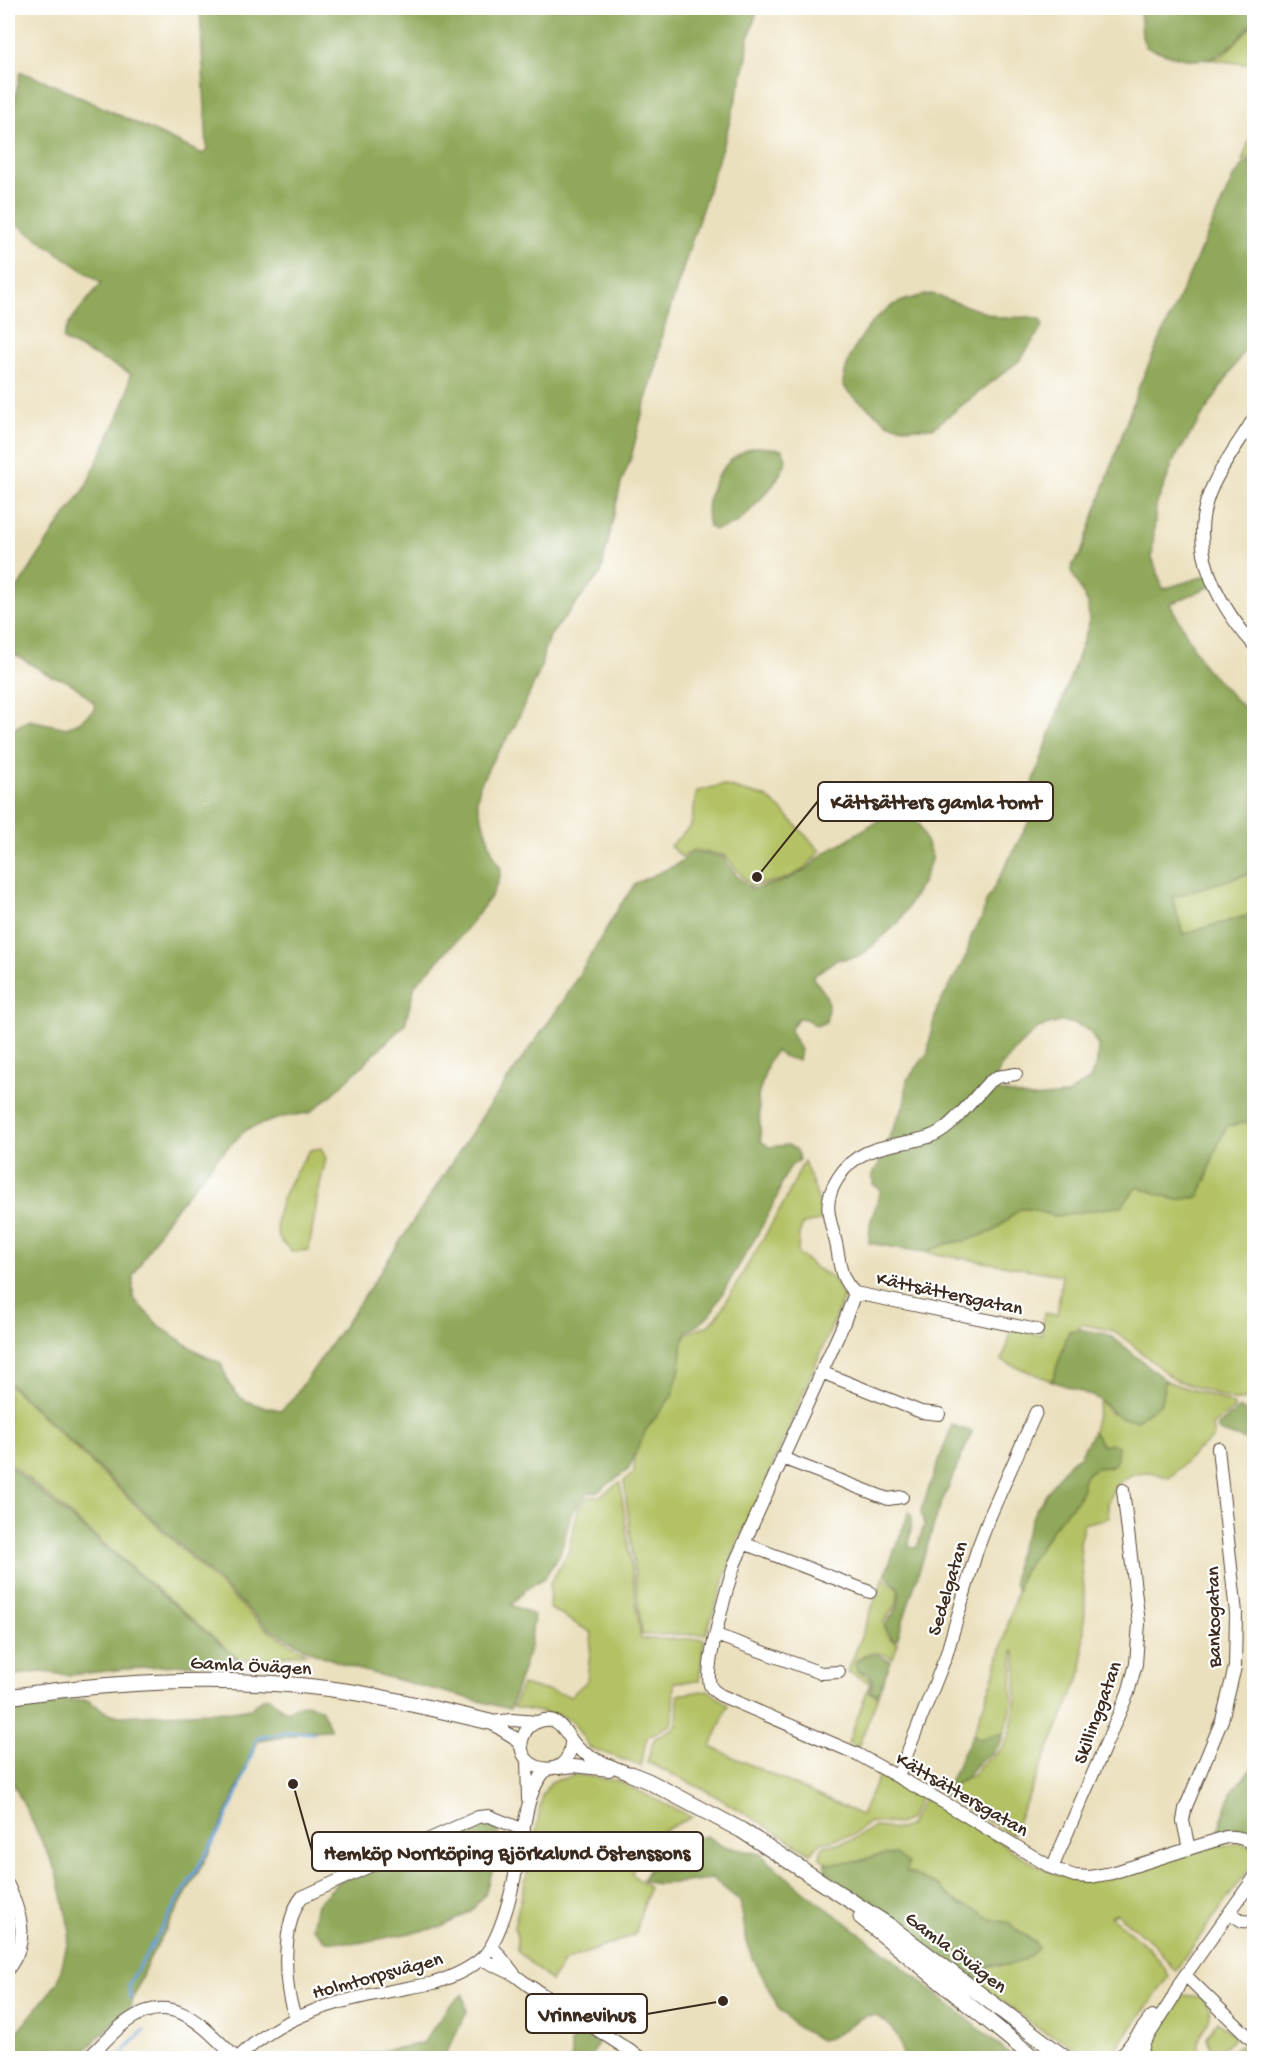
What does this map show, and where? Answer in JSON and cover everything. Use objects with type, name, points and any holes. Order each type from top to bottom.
[{"type":"main road","name":"Gamla Övägen","points":[[8,1697],[76,1687],[164,1681],[246,1682],[350,1692],[407,1702],[490,1722]]},
{"type":"main road","name":"Gamla Övägen","points":[[631,1774],[741,1830],[888,1925],[1065,2058]]},
{"type":"main road","name":"Gamla Övägen","points":[[820,1881],[901,1951],[1034,2058]]},
{"type":"street","points":[[1254,418],[1213,486],[1206,507],[1202,537],[1204,559],[1214,585],[1236,623],[1254,645]]},
{"type":"street","name":"Kättsättersgatan","points":[[1016,1074],[997,1077],[988,1083],[938,1133],[865,1152],[853,1160],[833,1186],[826,1205],[840,1258],[840,1270],[846,1284],[855,1293],[1037,1330]]},
{"type":"street","name":"Kättsättersgatan","points":[[855,1293],[743,1543],[724,1596],[709,1674],[710,1684],[714,1691],[844,1747],[898,1776],[1052,1868],[1075,1876],[1090,1877],[1112,1873],[1236,1836],[1254,1845]]},
{"type":"street","points":[[821,1372],[921,1412],[939,1414]]},
{"type":"street","name":"Sedelgatan","points":[[898,1776],[946,1656],[977,1550],[1036,1412]]},
{"type":"street","name":"Bankogatan","points":[[1189,1849],[1183,1821],[1185,1809],[1222,1720],[1235,1666],[1236,1613],[1218,1448]]},
{"type":"street","points":[[782,1458],[888,1499],[902,1497]]},
{"type":"street","name":"Skillinggatan","points":[[1052,1868],[1128,1693],[1136,1664],[1138,1614],[1123,1490]]},
{"type":"street","points":[[743,1543],[870,1592]]},
{"type":"street","points":[[716,1635],[821,1673],[838,1672]]},
{"type":"street","name":"Gamla Övägen","points":[[490,1722],[512,1720],[556,1722],[566,1730],[571,1742],[586,1755],[631,1774]]},
{"type":"street","name":"Gamla Övägen","points":[[490,1722],[515,1738],[524,1753],[537,1767],[596,1767],[631,1774]]},
{"type":"street","points":[[524,1753],[523,1736],[537,1722]]},
{"type":"street","points":[[551,1768],[566,1760],[571,1742]]},
{"type":"street","name":"Holmtorpsvägen","points":[[237,2058],[265,2036],[296,2017],[336,2003],[434,1983],[481,1959],[492,1946],[500,1928],[524,1830],[528,1803],[524,1753]]},
{"type":"street","name":"Holmtorpsvägen","points":[[528,1803],[534,1788],[551,1768]]},
{"type":"street","points":[[296,2017],[290,2004],[286,1948],[293,1910],[302,1897],[478,1817],[489,1816],[524,1830]]},
{"type":"street","points":[[1138,2054],[1185,1976],[1254,1878]]},
{"type":"street","points":[[8,1885],[18,1907],[22,1932],[17,1955],[8,1969]]},
{"type":"street","points":[[1230,1913],[1242,1921],[1254,1922]]},
{"type":"street","points":[[492,1946],[516,1976]]},
{"type":"street","points":[[481,1959],[516,1976],[641,2058]]},
{"type":"street","points":[[1185,1976],[1254,2042]]},
{"type":"street","points":[[1120,2058],[1160,2005],[1175,1992]]},
{"type":"street","points":[[88,2058],[131,2018],[147,2011],[161,2009],[181,2012],[196,2021],[237,2058]]},
{"type":"green space","points":[[200,8],[758,8],[726,135],[662,334],[657,365],[630,461],[621,483],[601,573],[549,637],[541,668],[514,728],[492,761],[480,785],[477,801],[492,851],[501,869],[499,880],[490,898],[459,938],[415,985],[405,1024],[333,1094],[309,1113],[283,1117],[247,1129],[219,1156],[166,1220],[133,1276],[133,1298],[160,1327],[201,1354],[221,1363],[230,1385],[242,1398],[258,1405],[281,1410],[292,1400],[365,1295],[489,1106],[564,1000],[636,883],[676,865],[693,852],[724,857],[736,875],[751,889],[781,882],[806,870],[823,854],[881,819],[904,816],[919,823],[932,857],[923,881],[899,922],[861,956],[836,960],[812,977],[828,1002],[826,1022],[816,1026],[806,1019],[798,1018],[790,1030],[800,1050],[798,1060],[784,1057],[775,1051],[768,1063],[758,1096],[761,1141],[769,1147],[788,1145],[797,1150],[799,1160],[790,1167],[761,1228],[711,1313],[700,1324],[687,1331],[683,1340],[680,1368],[672,1396],[646,1430],[628,1470],[597,1492],[588,1493],[571,1514],[561,1552],[545,1577],[525,1590],[511,1605],[534,1615],[530,1647],[510,1709],[360,1670],[312,1652],[267,1627],[8,1382],[8,739],[16,727],[29,720],[67,728],[95,709],[94,703],[74,686],[52,677],[8,650],[8,603],[84,490],[128,392],[130,373],[63,340],[73,317],[101,283],[8,218],[8,135],[20,72],[43,80],[203,154],[207,150]]},
{"type":"green space","points":[[1137,8],[1254,8],[1254,22],[1238,40],[1224,51],[1213,57],[1192,60],[1146,47],[1142,37],[1140,10]]},
{"type":"green space","points":[[1254,24],[1254,65],[1205,59],[1222,56]]},
{"type":"green space","points":[[1254,80],[1254,157],[1242,161],[1253,130],[1250,98]]},
{"type":"green space","points":[[1254,159],[1254,336],[1175,458],[1156,506],[1152,557],[1163,589],[1209,575],[1214,585],[1170,604],[1205,668],[1254,718],[1254,872],[1172,897],[1183,934],[1254,914],[1254,1121],[1227,1126],[1218,1143],[1199,1197],[1177,1200],[1137,1187],[1122,1206],[1055,1216],[1031,1209],[1020,1209],[994,1231],[924,1252],[869,1243],[870,1224],[881,1190],[873,1184],[873,1173],[884,1156],[890,1135],[905,1102],[907,1080],[928,1053],[937,1009],[967,954],[971,936],[982,918],[985,904],[1031,818],[1034,780],[1089,624],[1088,604],[1071,571],[1072,564],[1080,556],[1139,386],[1233,178],[1245,163]],"holes":[[[1063,1021],[1081,1026],[1090,1032],[1098,1046],[1097,1062],[1090,1079],[1066,1095],[1031,1098],[993,1090],[1000,1068],[1038,1028]]]},
{"type":"green space","points":[[932,294],[1000,318],[1040,319],[1043,326],[1020,360],[933,428],[909,428],[889,424],[849,393],[843,385],[845,373],[862,336],[880,315],[900,302]]},
{"type":"green space","points":[[756,447],[782,449],[786,458],[785,465],[774,484],[749,512],[735,524],[715,530],[709,526],[707,513],[708,501],[717,477],[734,458]]},
{"type":"green space","points":[[722,785],[766,797],[781,809],[820,851],[805,869],[782,880],[750,886],[725,855],[693,850],[682,857],[670,846],[691,826],[697,791]]},
{"type":"green space","points":[[1254,872],[1254,914],[1183,934],[1172,897]]},
{"type":"green space","points":[[1254,1121],[1254,1390],[1244,1400],[1233,1400],[1173,1379],[1123,1337],[1110,1330],[1081,1324],[1079,1329],[1069,1332],[1052,1381],[1002,1361],[1012,1329],[1041,1335],[1044,1313],[1057,1315],[1062,1275],[924,1252],[994,1231],[1019,1209],[1031,1209],[1054,1216],[1121,1206],[1137,1187],[1177,1200],[1207,1180],[1210,1162],[1227,1126]]},
{"type":"green space","points":[[321,1148],[326,1158],[309,1250],[292,1252],[279,1238],[277,1217],[280,1204],[291,1180],[310,1150]]},
{"type":"green space","points":[[804,1161],[826,1220],[803,1224],[799,1234],[798,1253],[814,1267],[833,1278],[844,1297],[754,1510],[738,1540],[706,1634],[642,1635],[624,1481],[634,1472],[635,1446],[682,1335],[707,1326],[717,1317],[784,1203]]},
{"type":"green space","points":[[1079,1329],[1106,1334],[1115,1339],[1165,1380],[1161,1403],[1137,1420],[1123,1418],[1096,1398],[1052,1381],[1069,1331]]},
{"type":"green space","points":[[1165,1380],[1226,1401],[1234,1405],[1234,1409],[1212,1426],[1214,1437],[1197,1450],[1169,1478],[1149,1472],[1129,1476],[1111,1493],[1109,1518],[1083,1524],[1080,1544],[1085,1602],[1082,1672],[1012,1834],[1010,1834],[943,1795],[952,1785],[973,1775],[981,1765],[1001,1750],[1008,1737],[1014,1713],[1016,1687],[1015,1652],[1013,1651],[1012,1701],[1003,1734],[980,1740],[973,1734],[993,1679],[1022,1573],[1060,1519],[1078,1499],[1083,1488],[1082,1480],[1094,1469],[1110,1467],[1118,1446],[1103,1446],[1093,1432],[1100,1401],[1112,1414],[1164,1391]]},
{"type":"green space","points":[[8,1384],[265,1628],[306,1653],[241,1661],[12,1465],[8,1461]]},
{"type":"green space","points":[[1240,1408],[1254,1417],[1254,1443],[1219,1431],[1217,1427]]},
{"type":"green space","points":[[952,1425],[972,1432],[939,1509],[897,1640],[892,1639],[886,1625],[898,1606],[899,1588],[885,1575],[909,1512],[912,1516],[909,1546],[917,1548],[924,1525],[921,1510]]},
{"type":"green space","points":[[1093,1432],[1103,1446],[1112,1444],[1118,1446],[1116,1463],[1091,1471],[1082,1480],[1083,1488],[1078,1499],[1060,1519],[1022,1573],[1017,1591],[1014,1583],[1016,1558],[1035,1511],[1070,1462],[1080,1456]]},
{"type":"green space","points":[[8,1464],[240,1661],[145,1667],[70,1675],[41,1672],[8,1676]]},
{"type":"green space","points":[[620,1482],[641,1639],[704,1639],[699,1681],[674,1682],[672,1724],[647,1737],[641,1766],[590,1748],[573,1722],[562,1716],[513,1707],[522,1685],[571,1696],[587,1681],[592,1633],[549,1608],[550,1584],[568,1552],[578,1510],[588,1497],[600,1496]]},
{"type":"green space","points":[[883,1578],[899,1589],[896,1606],[884,1621],[887,1635],[898,1643],[893,1658],[883,1654],[868,1653],[855,1662],[857,1672],[866,1675],[871,1680],[869,1692],[878,1696],[858,1747],[848,1743],[870,1683],[848,1672]]},
{"type":"green space","points":[[865,1655],[878,1655],[891,1661],[878,1694],[871,1692],[873,1679],[868,1673],[858,1671],[857,1661]]},
{"type":"green space","points":[[708,1690],[728,1705],[711,1747],[861,1815],[881,1771],[920,1797],[909,1819],[899,1824],[870,1822],[853,1835],[821,1842],[811,1853],[709,1792],[647,1762],[654,1739],[677,1726],[678,1695]]},
{"type":"green space","points":[[269,1697],[287,1711],[304,1704],[321,1708],[331,1730],[306,1731],[291,1736],[258,1741],[209,1853],[147,1963],[130,2007],[77,2058],[8,2058],[8,2041],[58,1982],[70,1932],[57,1872],[13,1783],[8,1785],[8,1707],[54,1701],[87,1700],[106,1712],[119,1716],[232,1711],[252,1708],[261,1699]]},
{"type":"green space","points":[[973,1734],[980,1739],[1003,1734],[999,1746],[979,1762],[967,1777],[945,1790]]},
{"type":"green space","points":[[1254,1766],[1254,1834],[1246,1830],[1218,1831],[1232,1791]]},
{"type":"green space","points":[[576,1775],[618,1781],[692,1817],[654,1838],[640,1853],[635,1863],[632,1874],[649,1888],[635,1935],[564,1961],[551,1981],[517,1951],[514,1927],[534,1846],[542,1795],[551,1782]]},
{"type":"green space","points":[[924,1798],[1031,1862],[1076,1881],[1225,1844],[1240,1843],[1251,1846],[1254,1852],[1254,1862],[1175,1971],[1154,1944],[1116,1913],[1110,1916],[1151,1951],[1169,1977],[1110,2057],[1086,2058],[1062,2039],[1042,2031],[969,1977],[978,1978],[991,1966],[1014,1963],[1036,1950],[877,1855],[856,1862],[840,1864],[826,1862],[820,1858],[824,1846],[852,1840],[873,1827],[899,1829],[908,1826]]},
{"type":"green space","points":[[478,1822],[495,1828],[502,1839],[485,1894],[471,1911],[442,1927],[358,1943],[326,1941],[312,1927],[317,1904],[338,1883]]},
{"type":"green space","points":[[706,1836],[722,1846],[760,1854],[803,1891],[951,2005],[1014,2058],[903,2058],[894,2031],[880,2018],[873,2016],[860,2018],[834,2036],[820,2040],[797,2027],[779,2009],[748,1948],[740,1901],[713,1879],[666,1883],[642,1880],[649,1869],[676,1854],[692,1839]]},
{"type":"green space","points":[[896,1854],[908,1863],[906,1871],[938,1886],[959,1904],[979,1911],[991,1919],[1009,1923],[1034,1941],[1038,1948],[1021,1962],[1008,1965],[993,1964],[978,1978],[969,1977],[875,1906],[825,1872],[826,1863],[859,1862],[877,1855]]},
{"type":"green space","points":[[463,1994],[467,2012],[443,2058],[347,2058],[423,2043],[448,2007]]},
{"type":"green space","points":[[1183,1995],[1202,1997],[1208,2006],[1209,2020],[1200,2036],[1199,2043],[1200,2052],[1210,2058],[1144,2058],[1160,2024]]},
{"type":"green space","points":[[1218,2021],[1235,2037],[1223,2047],[1215,2049],[1207,2037]]},
{"type":"green space","points":[[583,2034],[598,2043],[590,2058],[571,2058],[571,2041]]},
{"type":"green space","points":[[1245,2044],[1254,2051],[1254,2058],[1215,2058],[1237,2047]]},
{"type":"waterway","points":[[130,1998],[129,1985],[134,1975],[224,1823],[238,1792],[257,1738],[293,1732],[314,1733]]},
{"type":"waterway","points":[[117,2058],[144,2030]]},
{"type":"place","name":"Kättsätters gamla tomt","points":[[757,877]]},
{"type":"place","name":"Hemköp Norrköping Björkalund Östenssons","points":[[293,1784]]},
{"type":"place","name":"Vrinnevihus","points":[[723,2001]]}]
